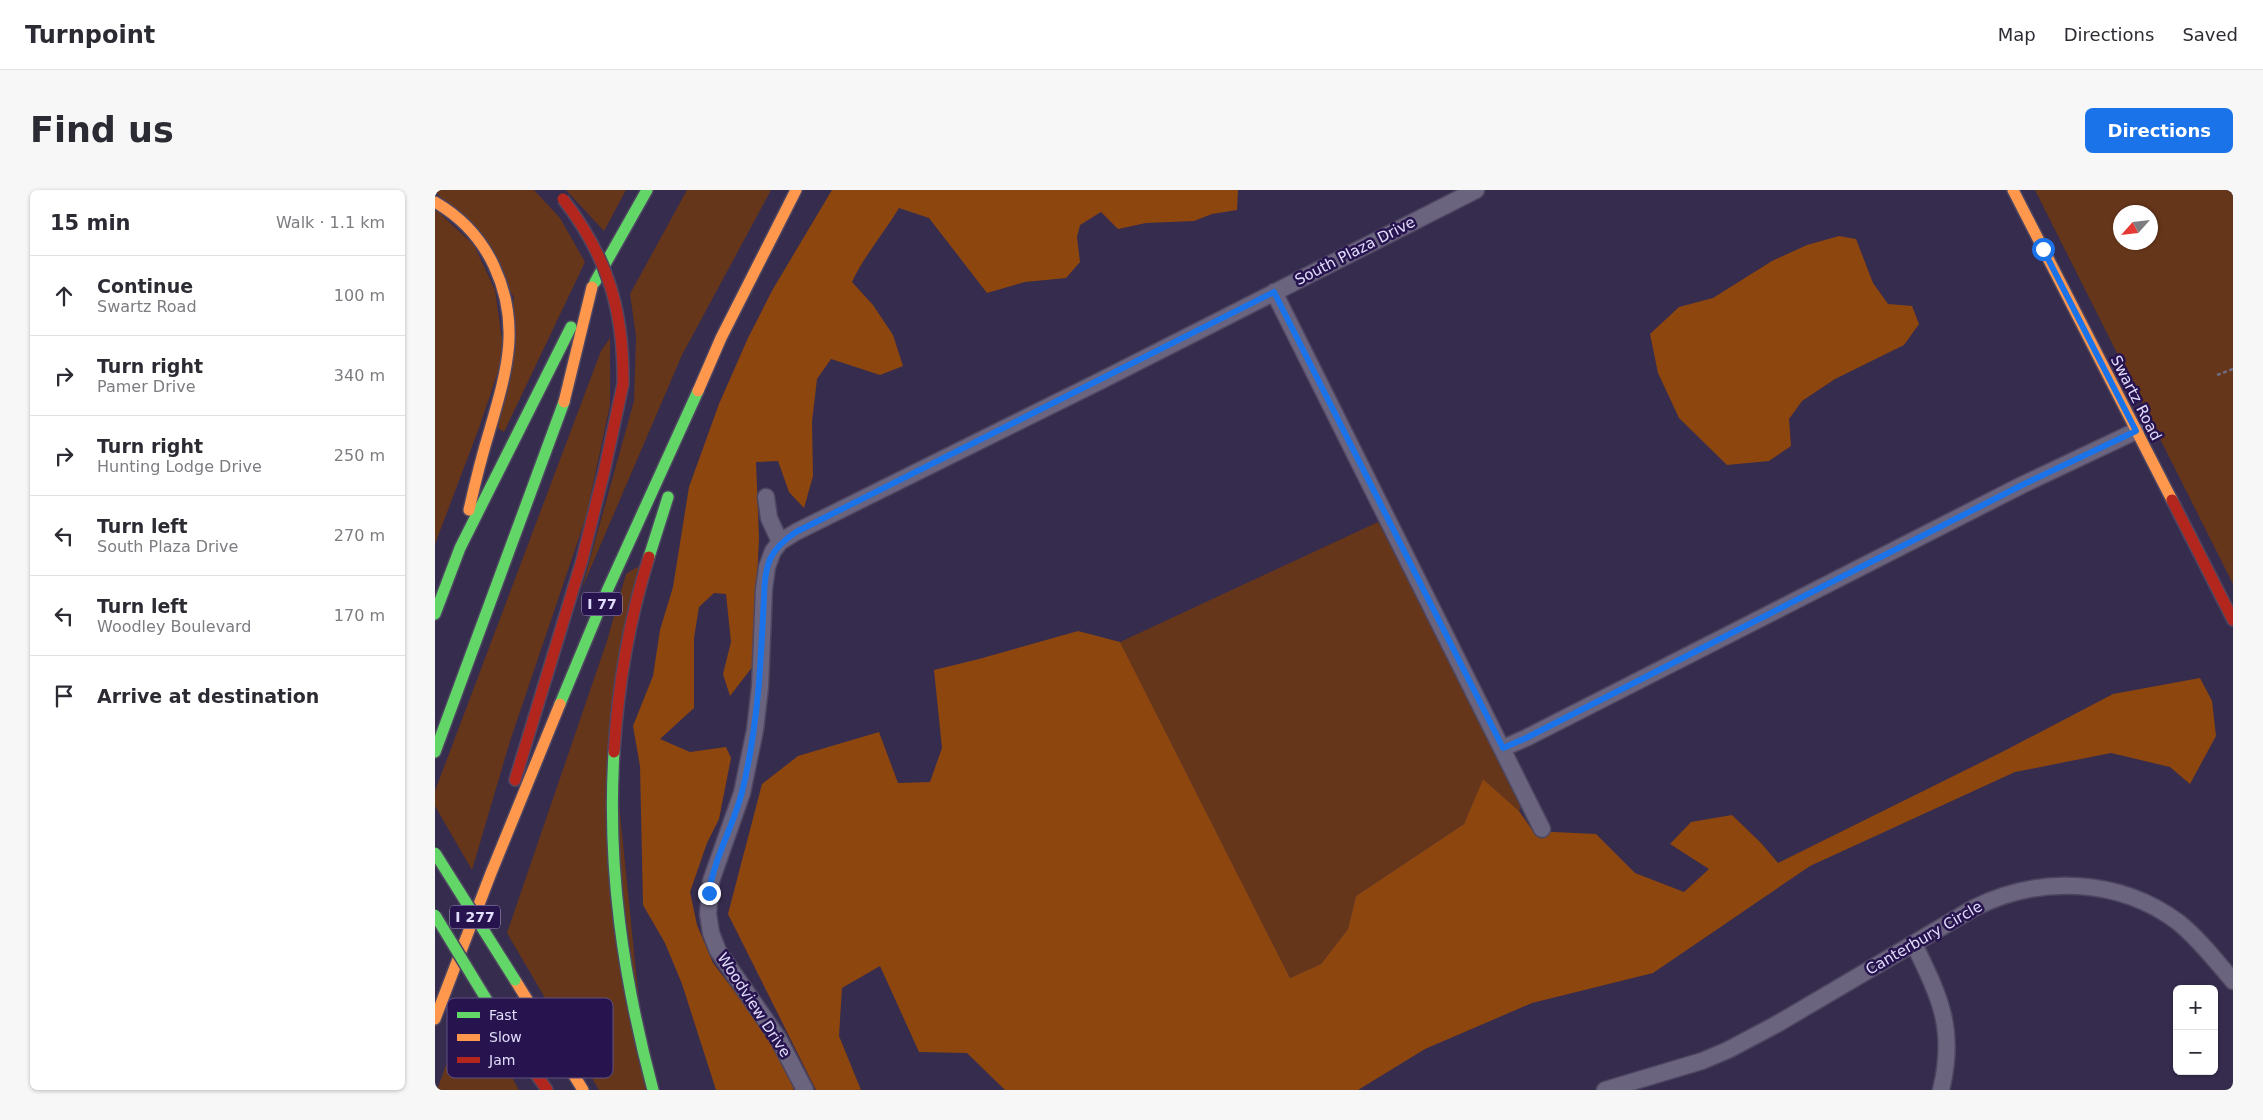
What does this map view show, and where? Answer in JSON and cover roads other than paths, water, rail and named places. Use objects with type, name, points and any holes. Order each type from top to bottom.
[{"type":"main road","points":[[491,873],[527,729],[579,568],[609,453],[623,384],[623,332],[612,284],[591,238],[578,217],[563,199],[551,190]]},
{"type":"main road","points":[[435,614],[460,548],[592,287],[647,190]]},
{"type":"main road","name":"I 77","points":[[435,1019],[491,873],[607,591],[655,490],[690,405],[729,321],[796,190]]},
{"type":"main road","name":"Swartz Road","points":[[2013,190],[2233,620]]},
{"type":"main road","points":[[435,202],[460,219],[486,250],[505,292],[510,314],[511,335],[506,379],[474,485],[460,548]]},
{"type":"main road","points":[[435,752],[519,520],[563,407],[592,287]]},
{"type":"main road","points":[[678,465],[690,405]]},
{"type":"main road","points":[[653,1090],[635,1027],[619,939],[611,847],[613,770],[619,691],[635,608],[673,482]]},
{"type":"main road","name":"I 277","points":[[435,853],[526,998]]},
{"type":"main road","points":[[435,915],[486,998]]},
{"type":"main road","points":[[531,1078],[537,1090]]},
{"type":"main road","points":[[539,1078],[547,1090]]},
{"type":"main road","name":"I 277","points":[[576,1078],[583,1090]]},
{"type":"street","name":"South Plaza Drive","points":[[780,542],[796,532],[1476,190]]},
{"type":"street","points":[[1274,292],[1542,829]]},
{"type":"street","points":[[1503,748],[2022,485],[2136,431]]},
{"type":"street","points":[[765,497],[769,518],[780,542]]},
{"type":"street","name":"Woodview Drive","points":[[780,542],[773,551],[767,567],[764,589],[760,687],[755,730],[742,793],[711,881],[709,918],[711,933],[718,951],[778,1038],[805,1090]]},
{"type":"street","name":"Canterbury Circle","points":[[1605,1090],[1643,1085],[1728,1050],[1974,908],[2004,895],[2039,887],[2084,886],[2119,893],[2145,902],[2164,913],[2197,940],[2233,981]]},
{"type":"street","points":[[1914,944],[1936,989],[1944,1013],[1948,1044],[1947,1066],[1941,1090]]}]
